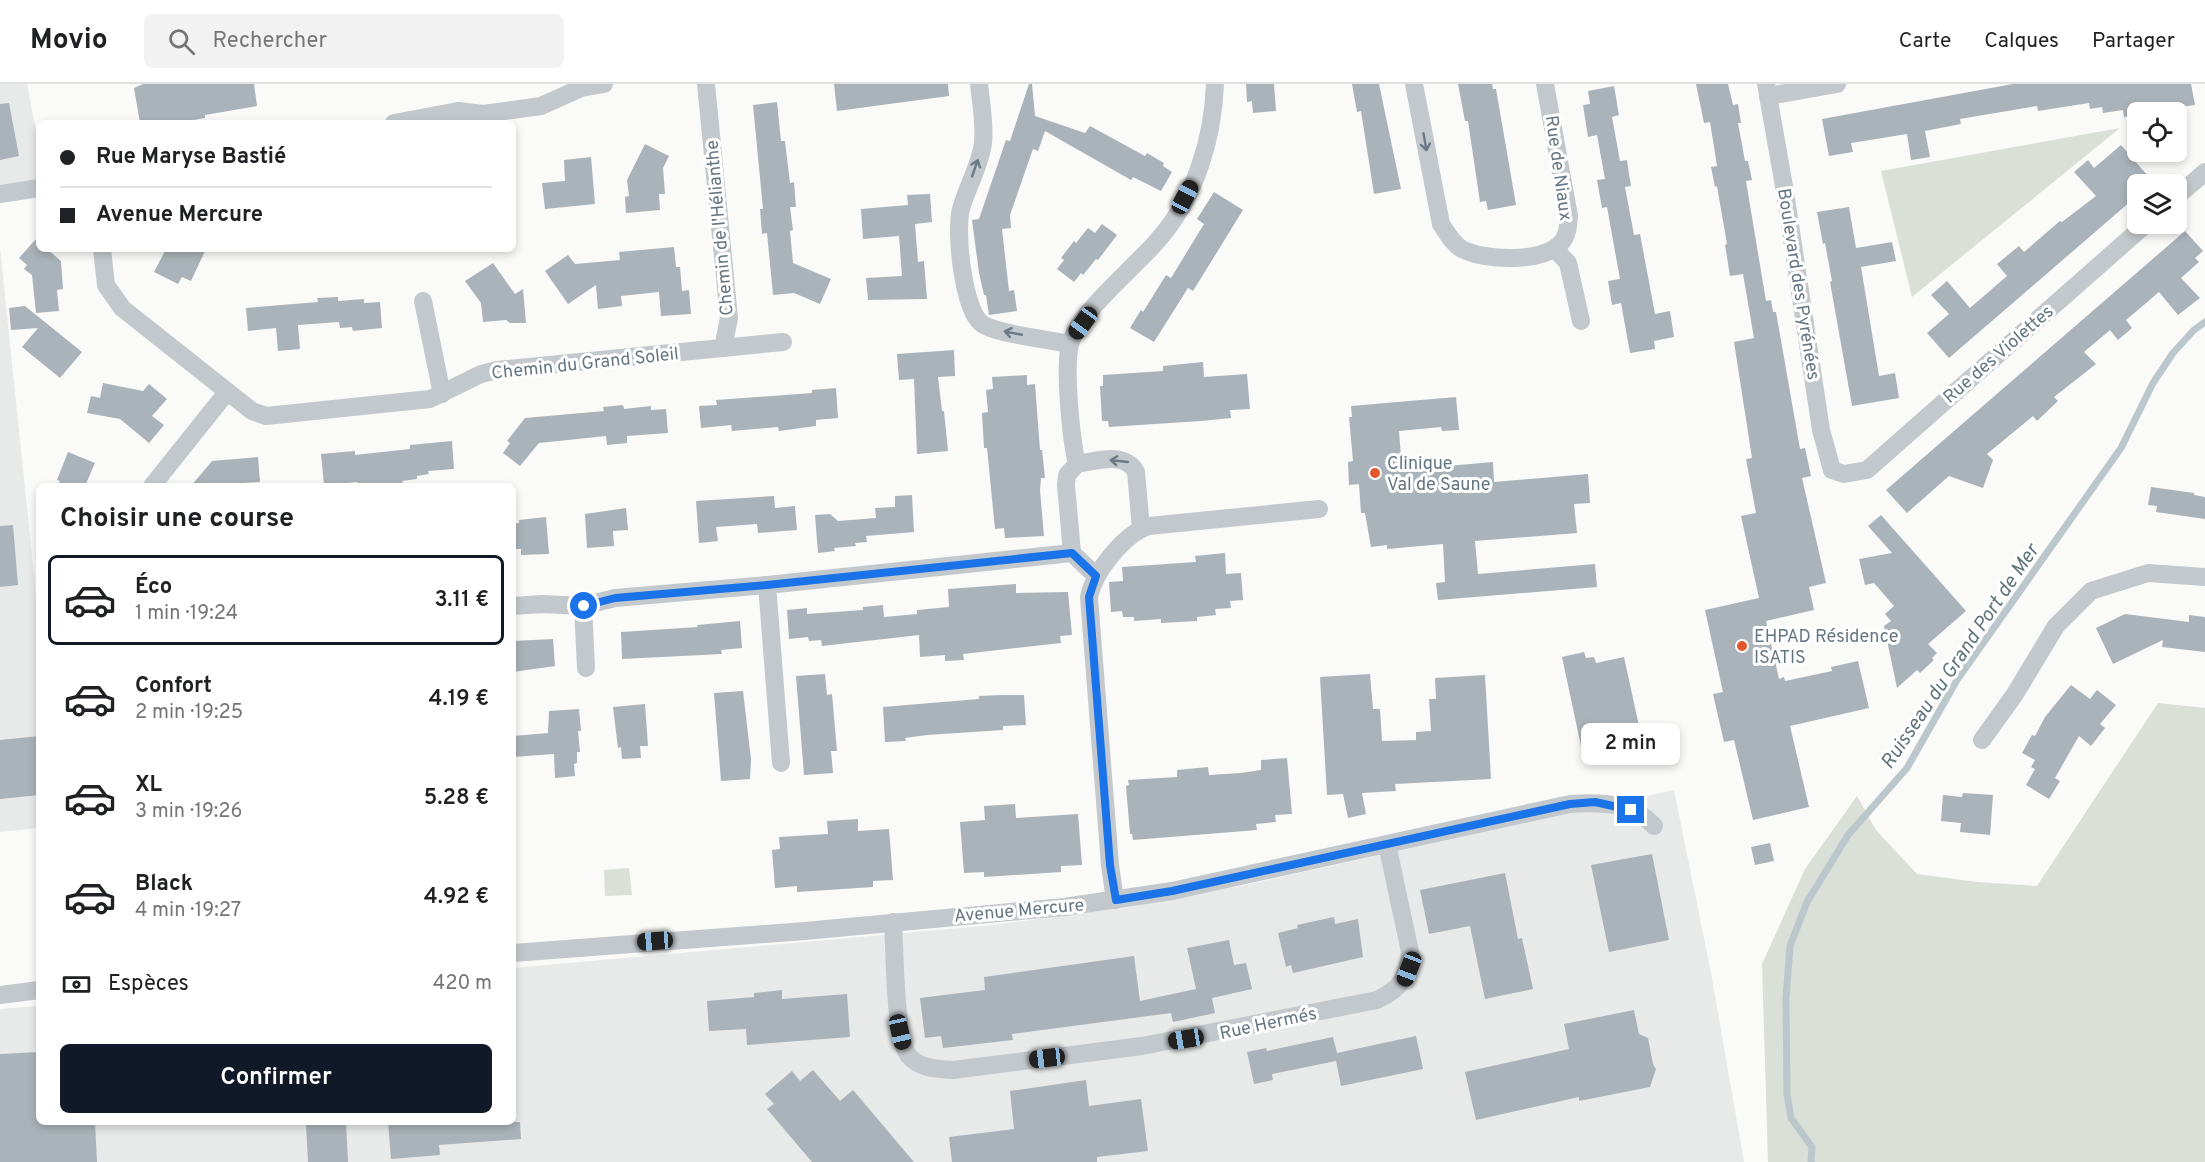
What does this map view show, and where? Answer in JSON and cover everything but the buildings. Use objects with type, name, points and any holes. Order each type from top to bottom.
[{"type":"street","points":[[410,120],[458,111],[483,114],[541,106],[581,88],[604,84]]},
{"type":"street","name":"Chemin de l'Hélianthe","points":[[706,84],[729,318],[723,348]]},
{"type":"street","points":[[979,84],[984,133],[982,147],[960,210],[959,228],[967,294],[974,315],[983,325],[1070,344]]},
{"type":"street","points":[[1077,464],[1068,372],[1070,344],[1097,304],[1159,239],[1178,211],[1192,183],[1210,133],[1215,84]]},
{"type":"street","points":[[1414,84],[1436,206],[1441,224],[1449,237],[1461,248],[1485,257],[1535,255],[1555,249],[1568,263],[1581,321]]},
{"type":"street","name":"Rue de Niaux","points":[[1545,84],[1569,216],[1568,230],[1555,249]]},
{"type":"street","points":[[1767,90],[1837,84]]},
{"type":"street","name":"Boulevard des Pyrénées","points":[[1767,90],[1821,430],[1832,470],[1844,474]]},
{"type":"street","points":[[2187,188],[2205,172]]},
{"type":"street","points":[[0,194],[36,188]]},
{"type":"street","name":"Rue des Violettes","points":[[1844,474],[1867,470],[2135,234]]},
{"type":"street","name":"Chemin du Grand Soleil","points":[[102,252],[106,285],[122,309],[226,392],[252,411],[267,416],[417,401],[442,394],[481,374],[497,370],[723,348]]},
{"type":"street","points":[[423,301],[442,394]]},
{"type":"street","points":[[723,348],[783,342]]},
{"type":"street","points":[[154,483],[226,392]]},
{"type":"street","points":[[1096,576],[1072,553],[1066,485],[1067,475],[1077,464],[1118,459],[1132,465],[1136,472],[1141,529]]},
{"type":"street","points":[[1116,900],[1110,865],[1089,597],[1096,576],[1129,536],[1141,529],[1158,524],[1319,509]]},
{"type":"street","points":[[516,606],[543,604],[584,606],[615,598],[767,585],[1072,553]]},
{"type":"street","points":[[1982,740],[2015,694],[2056,626],[2091,591],[2148,573],[2205,577]]},
{"type":"street","points":[[767,585],[781,763]]},
{"type":"street","points":[[584,606],[586,668]]},
{"type":"street","name":"Avenue Mercure","points":[[516,953],[805,931],[1116,900],[1172,891],[1570,804],[1595,802],[1631,810],[1645,815],[1654,826]]},
{"type":"street","name":"Rue Hermés","points":[[893,922],[900,1032],[909,1056],[920,1064],[933,1069],[953,1070],[1142,1046],[1377,1000],[1392,993],[1404,982],[1409,969],[1410,952],[1387,844]]},
{"type":"street","points":[[0,995],[36,990]]},
{"type":"shaded area","points":[[0,84],[27,84],[36,130],[36,196],[0,203]]},
{"type":"shaded area","points":[[2120,128],[1912,297],[1881,171]]},
{"type":"shaded area","points":[[0,248],[36,594],[36,828],[0,832]]},
{"type":"shaded area","points":[[2158,703],[2205,708],[2205,1162],[1768,1162],[1762,964],[1805,869],[1857,796],[1876,830],[1917,874],[1977,882],[2037,886]]},
{"type":"shaded area","points":[[1674,790],[1711,973],[1744,1162],[0,1162],[0,1009],[36,1006],[36,1125],[516,1125],[516,968],[993,925],[1129,907],[1250,884]]},
{"type":"shaded area","points":[[629,868],[632,895],[605,896],[604,870]]},
{"type":"waterway","name":"Ruisseau du Grand Port de Mer","points":[[1811,1162],[1812,1147],[1791,1118],[1787,1094],[1786,999],[1790,946],[1807,902],[1848,835],[1907,768],[1957,680],[2121,448],[2153,383],[2173,353],[2194,330],[2205,322]]},
{"type":"place","name":"Clinique Val de Saune","points":[[1375,473]]},
{"type":"place","name":"EHPAD Résidence ISATIS","points":[[1742,646]]},
{"type":"route","points":[[584,606],[615,598],[767,585],[1072,553],[1096,576],[1089,597],[1110,865],[1116,900],[1172,891],[1570,804],[1595,802],[1631,810]]}]
